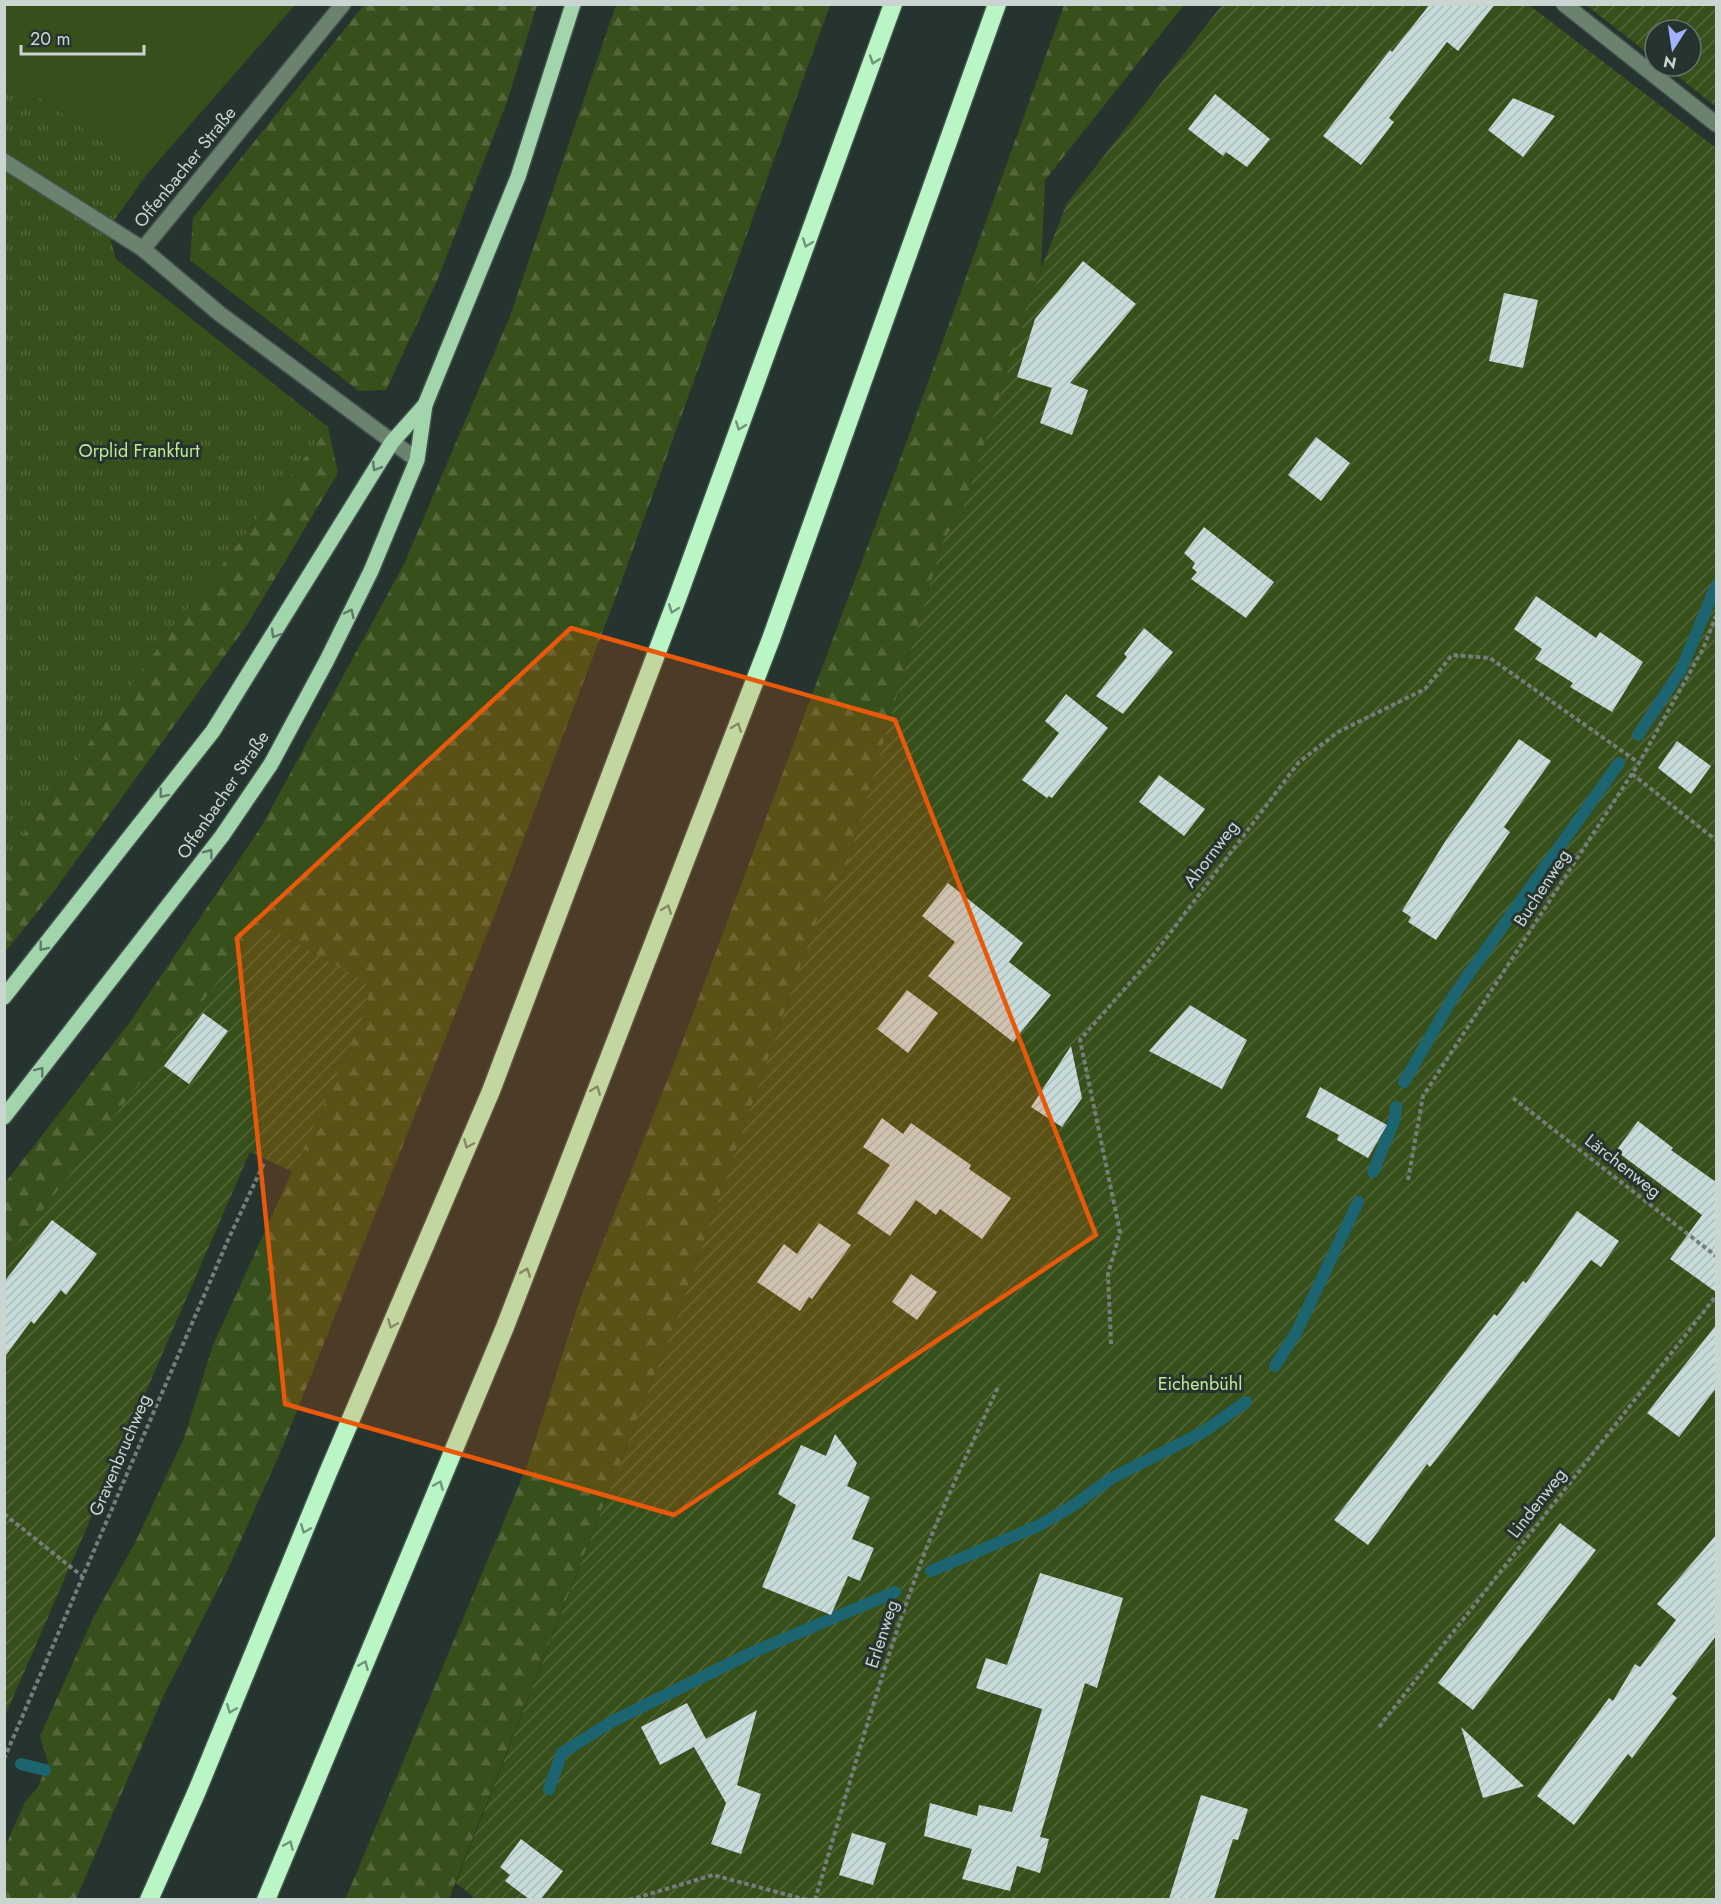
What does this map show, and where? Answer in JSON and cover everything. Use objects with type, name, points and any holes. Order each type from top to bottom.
[{"type":"highway","points":[[149,1899],[197,1791],[327,1475],[491,1090],[677,599],[893,4]]},
{"type":"highway","points":[[266,1899],[505,1327],[771,639],[997,4]]},
{"type":"main road","name":"Offenbacher Straße","points":[[4,1117],[215,845],[271,765],[370,571],[417,460],[425,405],[518,177],[573,4]]},
{"type":"main road","name":"Offenbacher Straße","points":[[4,997],[213,731],[392,442],[425,405]]},
{"type":"street","name":"Offenbacher Straße","points":[[343,4],[143,249],[220,314],[417,460]]},
{"type":"street","points":[[1564,4],[1716,124]]},
{"type":"street","points":[[4,161],[143,249]]},
{"type":"path","name":"Buchenweg","points":[[1408,1180],[1423,1096],[1639,763],[1703,649],[1716,616]]},
{"type":"path","name":"Ahornweg","points":[[1111,1344],[1108,1274],[1120,1232],[1080,1040],[1149,961],[1299,762],[1338,732],[1425,689],[1452,654],[1490,658],[1639,763]]},
{"type":"path","points":[[1632,774],[1716,840]]},
{"type":"path","name":"Lärchenweg","points":[[1513,1098],[1716,1256]]},
{"type":"path","name":"Gravenbruchweg","points":[[4,1759],[228,1240],[264,1163]]},
{"type":"path","name":"Lindenweg","points":[[1379,1727],[1716,1296]]},
{"type":"path","name":"Erlenweg","points":[[815,1899],[877,1693],[912,1588],[953,1486],[999,1385]]},
{"type":"path","points":[[4,1514],[82,1576]]},
{"type":"path","points":[[629,1899],[713,1875],[807,1899]]},
{"type":"highlighted area","points":[[571,628],[895,720],[1096,1235],[674,1515],[285,1404],[237,938]]},
{"type":"green space","points":[[5,5],[295,5],[147,174],[5,73]]},
{"type":"green space","points":[[364,5],[537,5],[507,102],[437,281],[386,390],[359,391],[190,260],[193,218]]},
{"type":"green space","points":[[616,5],[830,5],[615,599],[497,909],[283,1446],[228,1569],[164,1695],[76,1899],[5,1899],[5,1847],[25,1802],[38,1787],[48,1762],[40,1736],[93,1618],[135,1543],[184,1438],[213,1345],[368,1005],[366,982],[5,1259],[5,1183],[130,1022],[261,827],[404,564],[510,316]]},
{"type":"green space","points":[[1064,5],[1184,5],[1045,180],[1041,269],[962,514],[943,541],[844,875],[826,894],[675,1323],[449,1899],[345,1900],[527,1466],[579,1302],[680,1048],[909,435]]},
{"type":"green space","name":"Eichenbühl","points":[[1222,5],[1529,5],[1716,148],[1716,1899],[477,1900],[456,1883],[675,1323],[826,894],[844,875],[943,541],[962,513],[1041,269],[1067,203]]},
{"type":"green space","points":[[1586,5],[1716,5],[1716,107],[1680,78],[1703,78],[1703,18],[1643,18],[1643,50]]},
{"type":"green space","name":"Orplid Frankfurt","points":[[5,73],[147,174],[108,229],[116,259],[328,427],[162,642],[5,859]]},
{"type":"green space","points":[[328,427],[338,473],[247,625],[52,894],[5,952],[5,859],[162,642]]},
{"type":"green space","points":[[262,924],[366,982],[368,1005],[293,1172],[250,1152],[5,1716],[5,1259]]},
{"type":"building","points":[[1430,4],[1495,4],[1458,51],[1447,42],[1389,118],[1394,122],[1361,165],[1323,136],[1390,50],[1392,52]]},
{"type":"building","points":[[1215,94],[1270,139],[1247,167],[1226,152],[1223,156],[1188,129]]},
{"type":"building","points":[[1513,98],[1555,116],[1523,157],[1488,130]]},
{"type":"building","points":[[1083,261],[1136,304],[1070,383],[1088,390],[1072,435],[1040,423],[1052,388],[1017,377],[1035,319]]},
{"type":"building","points":[[1504,293],[1538,300],[1523,368],[1489,361]]},
{"type":"building","points":[[1316,437],[1350,463],[1321,501],[1288,475]]},
{"type":"building","points":[[1204,527],[1274,582],[1246,618],[1191,579],[1197,572],[1192,568],[1195,563],[1184,553]]},
{"type":"building","points":[[1536,596],[1596,638],[1600,632],[1643,662],[1612,712],[1570,687],[1573,683],[1535,659],[1542,649],[1514,629]]},
{"type":"building","points":[[1144,628],[1173,652],[1123,714],[1096,696],[1127,657],[1124,654]]},
{"type":"building","points":[[1066,694],[1108,728],[1052,798],[1049,796],[1047,798],[1022,780],[1059,733],[1045,721]]},
{"type":"building","points":[[1519,739],[1551,761],[1504,827],[1510,832],[1436,940],[1408,922],[1411,917],[1402,911],[1446,840]]},
{"type":"building","points":[[1677,741],[1711,766],[1691,794],[1658,768]]},
{"type":"building","points":[[1159,775],[1205,809],[1184,836],[1139,802]]},
{"type":"building","points":[[948,883],[1023,943],[1009,962],[1051,995],[1013,1042],[928,976],[955,942],[922,916]]},
{"type":"building","points":[[907,990],[938,1013],[908,1053],[877,1029]]},
{"type":"building","points":[[1190,1005],[1247,1040],[1222,1089],[1149,1051]]},
{"type":"building","points":[[203,1013],[228,1031],[189,1084],[164,1066]]},
{"type":"building","points":[[1071,1046],[1082,1098],[1062,1127],[1031,1107]]},
{"type":"building","points":[[1320,1087],[1387,1125],[1368,1158],[1337,1140],[1339,1135],[1306,1117]]},
{"type":"building","points":[[882,1118],[903,1134],[911,1123],[971,1165],[969,1169],[1011,1198],[982,1239],[940,1209],[936,1215],[916,1200],[890,1236],[857,1213],[890,1165],[863,1147]]},
{"type":"building","points":[[1638,1121],[1673,1148],[1671,1150],[1716,1182],[1716,1292],[1670,1259],[1702,1215],[1616,1151]]},
{"type":"building","points":[[1577,1211],[1619,1241],[1601,1267],[1591,1260],[1430,1467],[1427,1464],[1368,1545],[1334,1520],[1494,1314],[1497,1316],[1523,1281],[1526,1283]]},
{"type":"building","points":[[52,1220],[97,1254],[66,1295],[61,1290],[34,1324],[31,1321],[4,1358],[4,1282]]},
{"type":"building","points":[[819,1223],[851,1245],[812,1299],[809,1297],[800,1311],[757,1282],[784,1244],[797,1254]]},
{"type":"building","points":[[911,1274],[937,1292],[917,1320],[892,1302]]},
{"type":"building","points":[[1716,1325],[1716,1388],[1679,1437],[1647,1413]]},
{"type":"building","points":[[835,1434],[857,1463],[847,1486],[870,1497],[852,1539],[874,1548],[860,1581],[848,1576],[831,1615],[762,1587],[796,1505],[778,1494],[801,1445],[826,1456]]},
{"type":"building","points":[[1560,1523],[1596,1550],[1473,1710],[1438,1683]]},
{"type":"building","points":[[1716,1535],[1716,1636],[1672,1694],[1677,1698],[1632,1758],[1628,1754],[1574,1825],[1537,1796],[1609,1698],[1613,1701],[1635,1664],[1640,1667],[1676,1620],[1657,1604]]},
{"type":"building","points":[[1040,1573],[1123,1598],[1097,1688],[1085,1683],[1040,1837],[1049,1839],[1040,1873],[1017,1866],[1010,1891],[962,1879],[972,1849],[924,1836],[930,1803],[977,1816],[979,1805],[1012,1812],[1042,1709],[976,1688],[986,1658],[1007,1665]]},
{"type":"building","points":[[687,1703],[706,1739],[757,1710],[737,1785],[761,1794],[741,1854],[711,1844],[726,1803],[694,1747],[660,1765],[641,1727]]},
{"type":"building","points":[[1461,1727],[1524,1786],[1483,1798]]},
{"type":"building","points":[[1201,1795],[1248,1809],[1238,1840],[1233,1839],[1214,1899],[1169,1899]]},
{"type":"building","points":[[852,1833],[886,1843],[873,1885],[839,1875]]},
{"type":"building","points":[[521,1839],[563,1871],[541,1899],[529,1899],[505,1881],[510,1875],[500,1867]]},
{"type":"waterway","points":[[1638,735],[1681,670],[1716,586]]},
{"type":"waterway","points":[[1404,1082],[1456,992],[1619,763]]},
{"type":"waterway","points":[[1373,1172],[1394,1121],[1396,1107]]},
{"type":"waterway","points":[[1275,1366],[1297,1331],[1358,1202]]},
{"type":"waterway","points":[[931,1571],[1038,1526],[1071,1507],[1112,1478],[1203,1432],[1246,1402]]},
{"type":"waterway","points":[[549,1789],[562,1753],[611,1722],[751,1653],[895,1592]]},
{"type":"waterway","points":[[21,1764],[45,1770]]}]
